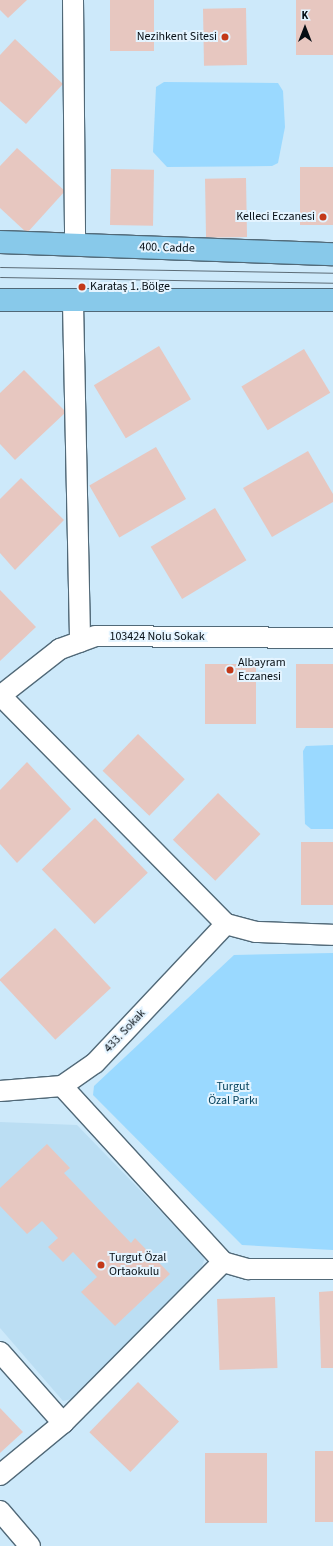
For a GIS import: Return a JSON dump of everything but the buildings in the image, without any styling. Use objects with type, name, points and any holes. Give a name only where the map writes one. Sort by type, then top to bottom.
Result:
[{"type":"main road","name":"400. Cadde","points":[[0,242],[333,254]]},
{"type":"main road","points":[[0,300],[73,303],[333,300]]},
{"type":"street","points":[[73,0],[75,244]]},
{"type":"street","points":[[73,303],[80,642]]},
{"type":"street","name":"103424 Nolu Sokak","points":[[0,696],[60,650],[95,636],[333,638]]},
{"type":"street","points":[[0,696],[226,924],[256,932],[333,935]]},
{"type":"street","name":"433. Sokak","points":[[62,1086],[95,1063],[226,924]]},
{"type":"street","points":[[0,1091],[62,1086],[223,1262],[248,1269],[333,1269]]},
{"type":"street","points":[[0,1475],[63,1423],[223,1262]]},
{"type":"street","points":[[0,1352],[63,1423]]},
{"type":"street","points":[[0,1511],[30,1546]]},
{"type":"shaded area","name":"Turgut Özal Ortaokulu","points":[[0,1122],[77,1125],[205,1257],[200,1273],[76,1398],[63,1401],[0,1328]]},
{"type":"green space","points":[[164,82],[278,83],[283,91],[285,127],[278,163],[272,166],[167,167],[153,152],[156,87]]},
{"type":"green space","points":[[333,745],[333,829],[311,829],[305,824],[303,751],[306,746]]},
{"type":"green space","name":"Turgut Özal Parkı","points":[[333,953],[333,1250],[242,1245],[93,1095],[94,1086],[234,955]]},
{"type":"tram line","points":[[0,267],[333,273]]},
{"type":"tram line","points":[[0,277],[333,283]]},
{"type":"place","name":"Nezihkent Sitesi","points":[[225,37]]},
{"type":"place","name":"Kelleci Eczanesi","points":[[323,217]]},
{"type":"place","name":"Karataş 1. Bölge","points":[[82,287]]},
{"type":"place","name":"Albayram Eczanesi","points":[[230,670]]},
{"type":"place","name":"Turgut Özal Ortaokulu","points":[[101,1265]]}]
